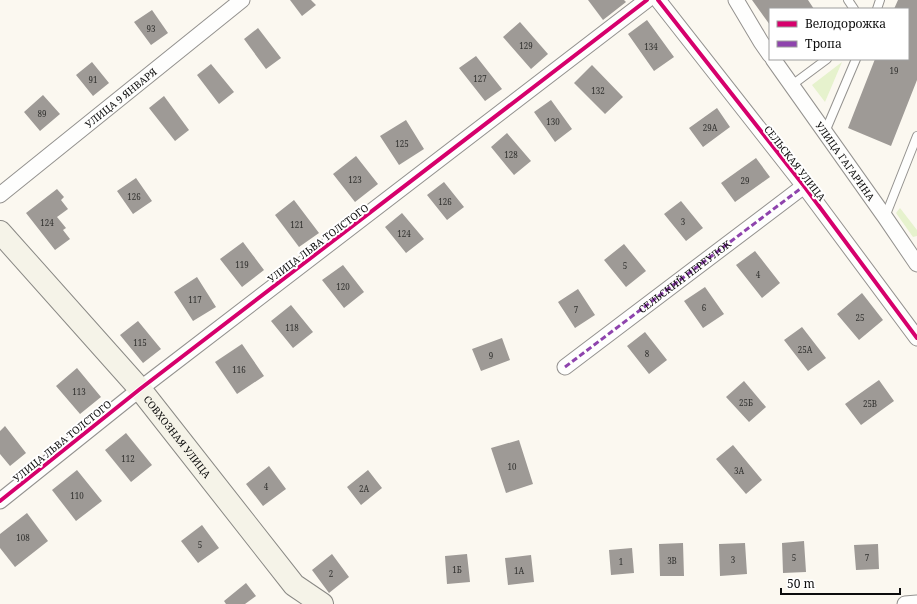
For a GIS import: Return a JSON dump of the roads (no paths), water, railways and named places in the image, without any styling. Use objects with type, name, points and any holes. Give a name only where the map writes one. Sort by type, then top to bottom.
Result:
[{"type":"main road","name":"СОВХОЗНАЯ УЛИЦА","points":[[0,232],[140,389],[294,585],[322,604]]},
{"type":"street","name":"УЛИЦА 9 ЯНВАРЯ","points":[[0,195],[242,0]]},
{"type":"street","name":"УЛИЦА ЛЬВА ТОЛСТОГО","points":[[0,501],[140,389],[647,0]]},
{"type":"street","name":"СЕЛЬСКАЯ УЛИЦА","points":[[658,0],[804,186],[917,338]]},
{"type":"street","points":[[736,0],[769,54]]},
{"type":"street","name":"УЛИЦА ГАГАРИНА","points":[[774,60],[917,264]]},
{"type":"street","name":"СЕЛЬСКИЙ ПЕРЕУЛОК","points":[[565,367],[804,186]]},
{"type":"street","points":[[905,604],[917,603]]},
{"type":"lane","points":[[792,85],[826,60]]},
{"type":"lane","points":[[825,132],[856,60]]},
{"type":"lane","points":[[885,217],[917,136]]}]
